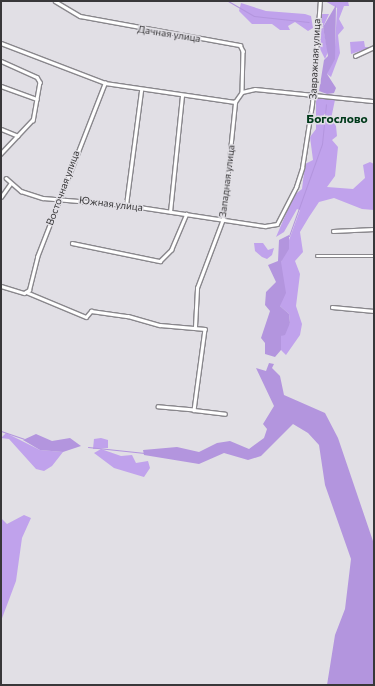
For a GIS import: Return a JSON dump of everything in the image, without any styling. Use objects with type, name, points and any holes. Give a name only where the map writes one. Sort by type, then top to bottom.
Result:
[{"type":"street","name":"Дачная улица","points":[[55,1],[80,16],[240,45],[243,51],[242,92]]},
{"type":"street","name":"Завражная улица","points":[[223,220],[265,226],[277,224],[296,187],[302,168],[312,97],[320,1]]},
{"type":"street","points":[[1,43],[105,83],[141,91],[235,102],[242,92],[255,90],[312,97],[374,101]]},
{"type":"street","points":[[355,56],[374,48]]},
{"type":"street","points":[[1,61],[37,77],[33,120],[1,154]]},
{"type":"street","name":"Восточная улица","points":[[25,292],[105,83]]},
{"type":"street","points":[[1,86],[36,99]]},
{"type":"street","points":[[126,205],[141,91]]},
{"type":"street","points":[[170,212],[182,96]]},
{"type":"street","name":"Западная улица","points":[[195,327],[197,288],[223,220],[235,102]]},
{"type":"street","points":[[1,129],[18,136]]},
{"type":"street","points":[[1,197],[10,184],[6,178]]},
{"type":"street","name":"Южная улица","points":[[10,184],[43,198],[60,198],[126,205],[223,220]]},
{"type":"street","points":[[72,243],[160,261],[171,250],[186,214]]},
{"type":"street","points":[[333,231],[374,229]]},
{"type":"street","points":[[317,256],[374,256]]},
{"type":"street","points":[[1,286],[25,292],[86,317],[91,311],[128,316],[160,325],[205,329],[194,410]]},
{"type":"street","points":[[332,307],[374,311]]},
{"type":"street","points":[[158,407],[225,414]]},
{"type":"shaded area","points":[[325,1],[348,1],[349,6],[344,6],[339,19],[344,28],[338,35],[340,53],[331,77],[327,74],[335,47],[337,8]]},
{"type":"shaded area","points":[[241,3],[266,11],[305,14],[311,16],[313,28],[308,31],[295,22],[288,26],[290,30],[280,30],[272,24],[252,24],[239,11]]},
{"type":"shaded area","points":[[336,5],[335,59],[327,74],[336,88],[334,93],[327,94],[319,91],[324,60],[328,56],[323,27]]},
{"type":"shaded area","points":[[320,14],[329,14],[323,27],[328,52],[325,59],[317,43]]},
{"type":"shaded area","points":[[364,41],[365,47],[372,47],[351,54],[350,42]]},
{"type":"shaded area","points":[[316,93],[336,95],[331,119],[336,126],[337,136],[332,140],[338,147],[335,176],[327,187],[353,189],[365,178],[363,165],[370,162],[374,164],[374,210],[362,209],[334,198],[319,202],[309,217],[300,232],[303,252],[295,261],[300,274],[296,306],[302,324],[300,335],[286,355],[281,350],[281,336],[290,323],[289,314],[280,306],[281,262],[300,210],[297,209],[284,232],[276,237],[294,195],[302,189],[305,164],[313,160],[310,137],[316,129]]},
{"type":"shaded area","points":[[289,235],[289,249],[281,262],[286,293],[280,306],[289,314],[290,323],[285,335],[281,336],[281,350],[275,357],[265,354],[265,343],[261,338],[270,311],[265,305],[266,292],[276,282],[268,265],[278,261],[279,240]]},
{"type":"shaded area","points":[[254,243],[263,243],[268,250],[274,248],[272,255],[267,259],[262,257],[255,251]]},
{"type":"shaded area","points":[[269,363],[274,364],[272,368],[280,376],[284,395],[325,413],[338,438],[374,544],[374,685],[327,685],[335,635],[345,609],[351,559],[325,485],[319,445],[308,433],[293,424],[261,456],[248,460],[224,453],[199,464],[144,455],[143,450],[177,447],[199,452],[217,443],[230,441],[249,449],[264,438],[267,429],[263,424],[274,406],[256,368],[266,371]]},
{"type":"shaded area","points":[[6,433],[40,450],[63,452],[52,466],[44,471],[36,469],[9,439],[1,438]]},
{"type":"shaded area","points":[[36,434],[52,441],[70,438],[81,446],[63,452],[40,450],[23,440]]},
{"type":"shaded area","points":[[101,438],[108,440],[108,448],[93,449],[94,439]]},
{"type":"shaded area","points":[[101,449],[121,456],[132,455],[136,463],[148,461],[150,468],[144,477],[114,468],[94,453]]},
{"type":"shaded area","points":[[24,515],[31,518],[22,538],[16,581],[1,621],[1,518],[7,524]]},
{"type":"waterway","points":[[228,1],[254,16],[309,22]]},
{"type":"waterway","points":[[289,236],[322,144],[326,104]]},
{"type":"waterway","points":[[1,431],[24,439]]},
{"type":"waterway","points":[[88,447],[145,453]]},
{"type":"district","name":"Богослово","points":[[337,119]]}]
